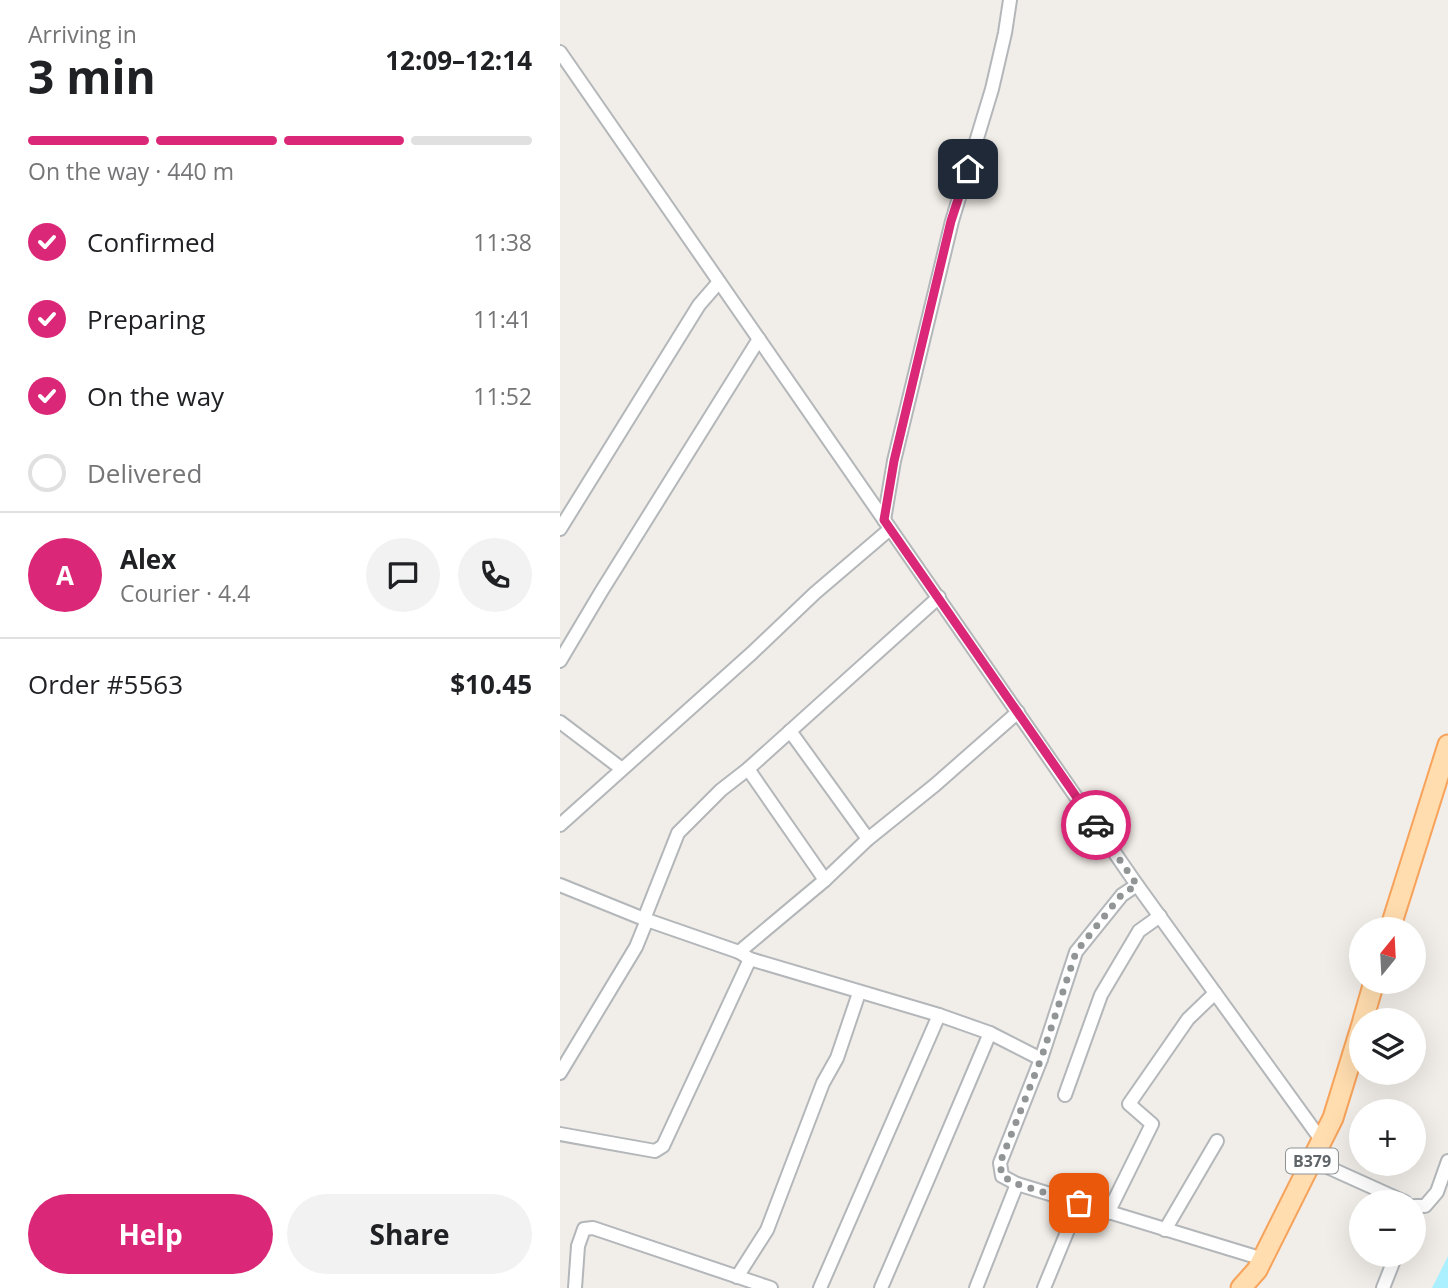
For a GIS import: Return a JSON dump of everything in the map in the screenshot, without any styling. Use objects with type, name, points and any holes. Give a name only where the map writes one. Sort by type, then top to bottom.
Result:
[{"type":"main road","points":[[1394,917],[1448,745]]},
{"type":"main road","name":"B379","points":[[1241,1288],[1257,1270],[1322,1141],[1333,1118],[1349,1065]]},
{"type":"street","points":[[560,825],[752,653],[887,524],[894,461],[951,221],[992,89],[1010,0]]},
{"type":"street","points":[[560,52],[1137,885],[1322,1141]]},
{"type":"street","points":[[560,529],[699,305],[719,282]]},
{"type":"street","points":[[561,658],[759,339]]},
{"type":"street","points":[[560,1073],[636,947],[678,833],[722,790],[939,597]]},
{"type":"street","points":[[560,1134],[655,1151],[663,1146],[744,955],[868,839],[1018,712]]},
{"type":"street","points":[[560,722],[622,769]]},
{"type":"street","points":[[790,731],[868,839]]},
{"type":"street","points":[[748,769],[825,880]]},
{"type":"street","points":[[560,885],[744,955],[990,1033],[1041,1059]]},
{"type":"street","points":[[1137,885],[1122,894],[1076,952],[1041,1059],[1000,1163],[1002,1176],[1017,1184],[1108,1213],[1263,1259]]},
{"type":"street","points":[[1065,1095],[1101,995],[1139,931],[1160,916]]},
{"type":"street","points":[[737,1277],[767,1230],[823,1083],[837,1058],[859,993]]},
{"type":"street","points":[[1108,1213],[1152,1124],[1129,1104],[1188,1019],[1215,993]]},
{"type":"street","points":[[821,1288],[939,1015]]},
{"type":"street","points":[[880,1288],[990,1033]]},
{"type":"street","points":[[1165,1230],[1217,1141]]},
{"type":"street","points":[[1312,1160],[1378,1190]]},
{"type":"street","points":[[1426,1204],[1437,1192],[1448,1161]]},
{"type":"street","points":[[976,1288],[1017,1184]]},
{"type":"street","points":[[1044,1288],[1079,1203]]},
{"type":"street","points":[[575,1288],[578,1247],[584,1229],[593,1228],[771,1288]]},
{"type":"street","points":[[1383,1288],[1391,1267]]},
{"type":"water","points":[[1448,1256],[1448,1288],[1432,1288]]},
{"type":"way so far","points":[[1079,1203],[1017,1184],[1002,1176],[1000,1163],[1041,1059],[1076,952],[1122,894],[1137,885],[1096,825]]},
{"type":"route","points":[[968,169],[951,221],[894,461],[884,520],[1096,825]]}]
